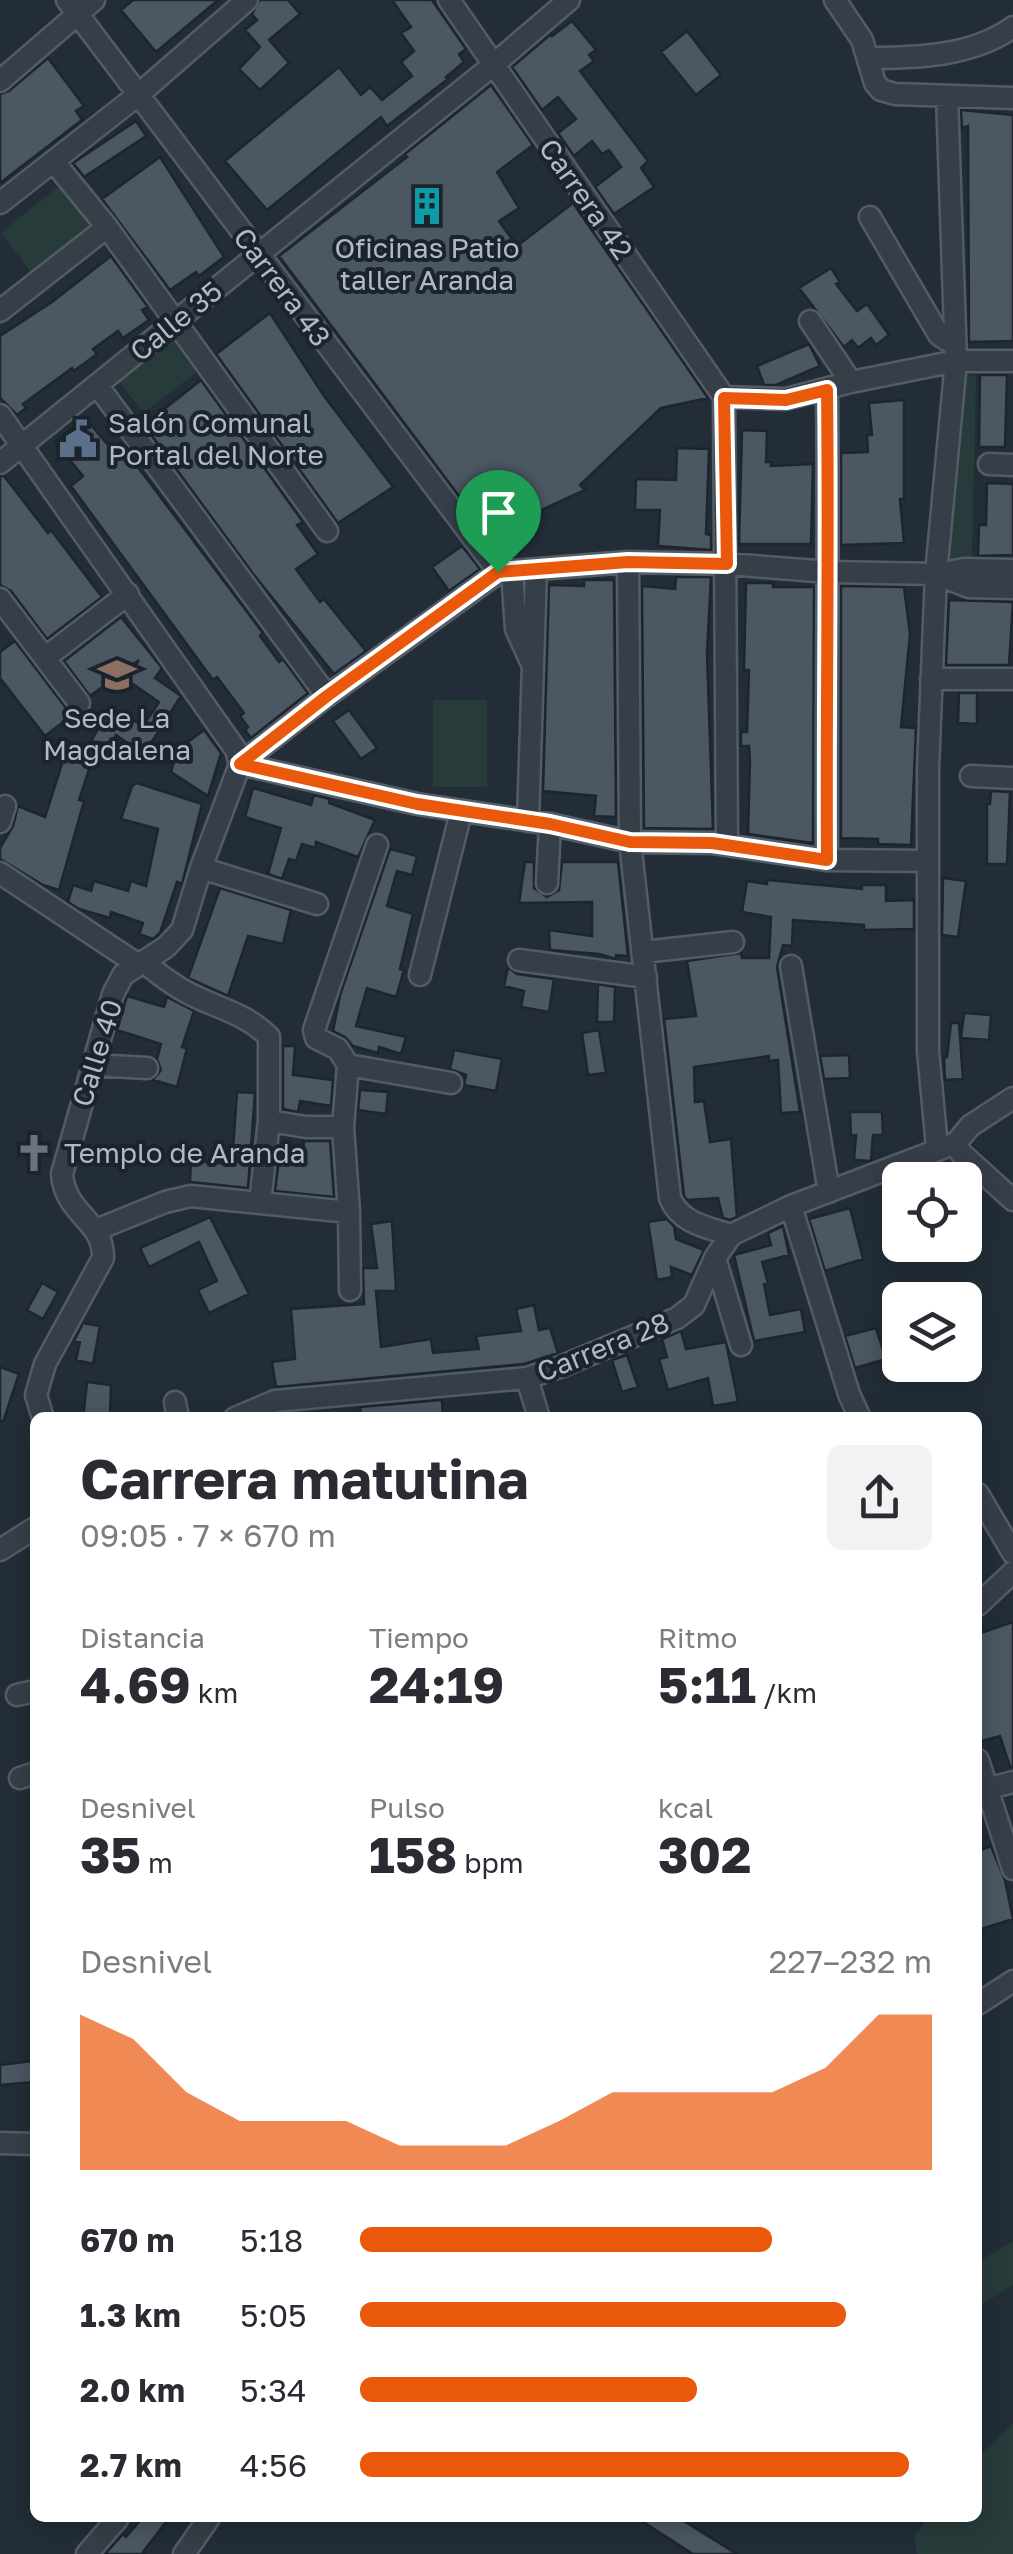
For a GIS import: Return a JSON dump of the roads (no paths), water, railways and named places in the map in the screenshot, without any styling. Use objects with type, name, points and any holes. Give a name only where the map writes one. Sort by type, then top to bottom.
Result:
[{"type":"street","points":[[0,203],[138,95],[247,0]]},
{"type":"street","name":"Carrera 42","points":[[449,0],[724,398]]},
{"type":"street","name":"Calle 35","points":[[0,463],[569,0]]},
{"type":"street","points":[[834,0],[862,40],[875,83],[881,90],[1013,98]]},
{"type":"street","points":[[0,81],[80,5]]},
{"type":"street","name":"Carrera 43","points":[[80,5],[138,95],[505,572]]},
{"type":"street","points":[[870,58],[915,58],[959,50],[1013,27]]},
{"type":"street","points":[[947,96],[955,353],[936,574],[928,860],[928,1052],[947,1145]]},
{"type":"street","points":[[54,162],[107,227],[327,531]]},
{"type":"street","points":[[870,217],[938,335],[955,353]]},
{"type":"street","points":[[0,310],[107,227]]},
{"type":"street","points":[[810,321],[852,382]]},
{"type":"street","points":[[728,845],[724,398],[786,400],[955,353],[1013,361]]},
{"type":"street","points":[[97,385],[327,696]]},
{"type":"street","points":[[827,390],[827,860]]},
{"type":"street","points":[[0,415],[236,750],[240,764]]},
{"type":"street","points":[[989,464],[1013,465]]},
{"type":"street","points":[[240,764],[327,696],[505,572],[628,562],[830,572],[936,574],[964,569],[1013,570]]},
{"type":"street","points":[[628,562],[630,842],[670,1198],[675,1212],[731,1235],[791,1206],[947,1145],[1013,1098]]},
{"type":"street","points":[[528,820],[536,570]]},
{"type":"street","points":[[505,572],[516,629],[533,665]]},
{"type":"street","points":[[936,574],[968,587],[1013,588]]},
{"type":"street","points":[[45,658],[128,594]]},
{"type":"street","points":[[1,602],[80,703]]},
{"type":"street","points":[[931,680],[1013,678]]},
{"type":"street","points":[[240,764],[461,812],[528,820],[630,842],[728,845],[827,860],[928,860]]},
{"type":"street","name":"Calle 40","points":[[96,1230],[71,1204],[63,1190],[62,1174],[113,994],[123,975],[166,948],[182,930],[200,868],[240,764]]},
{"type":"street","points":[[971,776],[1013,778]]},
{"type":"street","points":[[420,975],[461,812]]},
{"type":"street","points":[[547,883],[550,824]]},
{"type":"street","points":[[350,1290],[343,1128],[348,1065],[338,1049],[316,1038],[314,1030],[377,845]]},
{"type":"street","points":[[200,868],[317,904]]},
{"type":"street","points":[[0,872],[191,995],[233,1012],[268,1038],[269,1121],[260,1203]]},
{"type":"street","points":[[642,952],[733,942]]},
{"type":"street","points":[[519,960],[646,977]]},
{"type":"street","points":[[790,966],[829,1192]]},
{"type":"street","points":[[93,1064],[147,1068]]},
{"type":"street","points":[[348,1065],[451,1083]]},
{"type":"street","points":[[269,1121],[343,1128]]},
{"type":"street","points":[[947,1145],[961,1152],[1013,1200]]},
{"type":"street","points":[[40,1412],[36,1395],[45,1364],[103,1258],[104,1244],[96,1230],[190,1196],[349,1212]]},
{"type":"street","points":[[791,1206],[858,1412]]},
{"type":"street","name":"Carrera 28","points":[[249,1412],[275,1401],[527,1378],[678,1318],[694,1305],[731,1235]]},
{"type":"street","points":[[716,1258],[741,1344]]},
{"type":"street","points":[[527,1378],[537,1412]]},
{"type":"street","points":[[982,1501],[1013,1553]]},
{"type":"street","points":[[0,1550],[30,1531]]},
{"type":"street","points":[[982,1590],[1013,1562]]},
{"type":"street","points":[[982,1602],[1013,1572]]},
{"type":"street","points":[[982,1774],[1013,1868]]},
{"type":"street","points":[[986,1789],[1013,1782]]},
{"type":"street","points":[[982,2001],[1013,1981]]},
{"type":"street","points":[[0,2143],[30,2144]]},
{"type":"street","points":[[87,2554],[115,2522]]},
{"type":"street","points":[[184,2554],[206,2522]]},
{"type":"place","name":"Oficinas Patio taller Aranda","points":[[427,206]]},
{"type":"place","name":"Salón Comunal Portal del Norte","points":[[78,439]]},
{"type":"place","name":"Sede La Magdalena","points":[[117,675]]},
{"type":"place","name":"Templo de Aranda","points":[[34,1153]]}]
